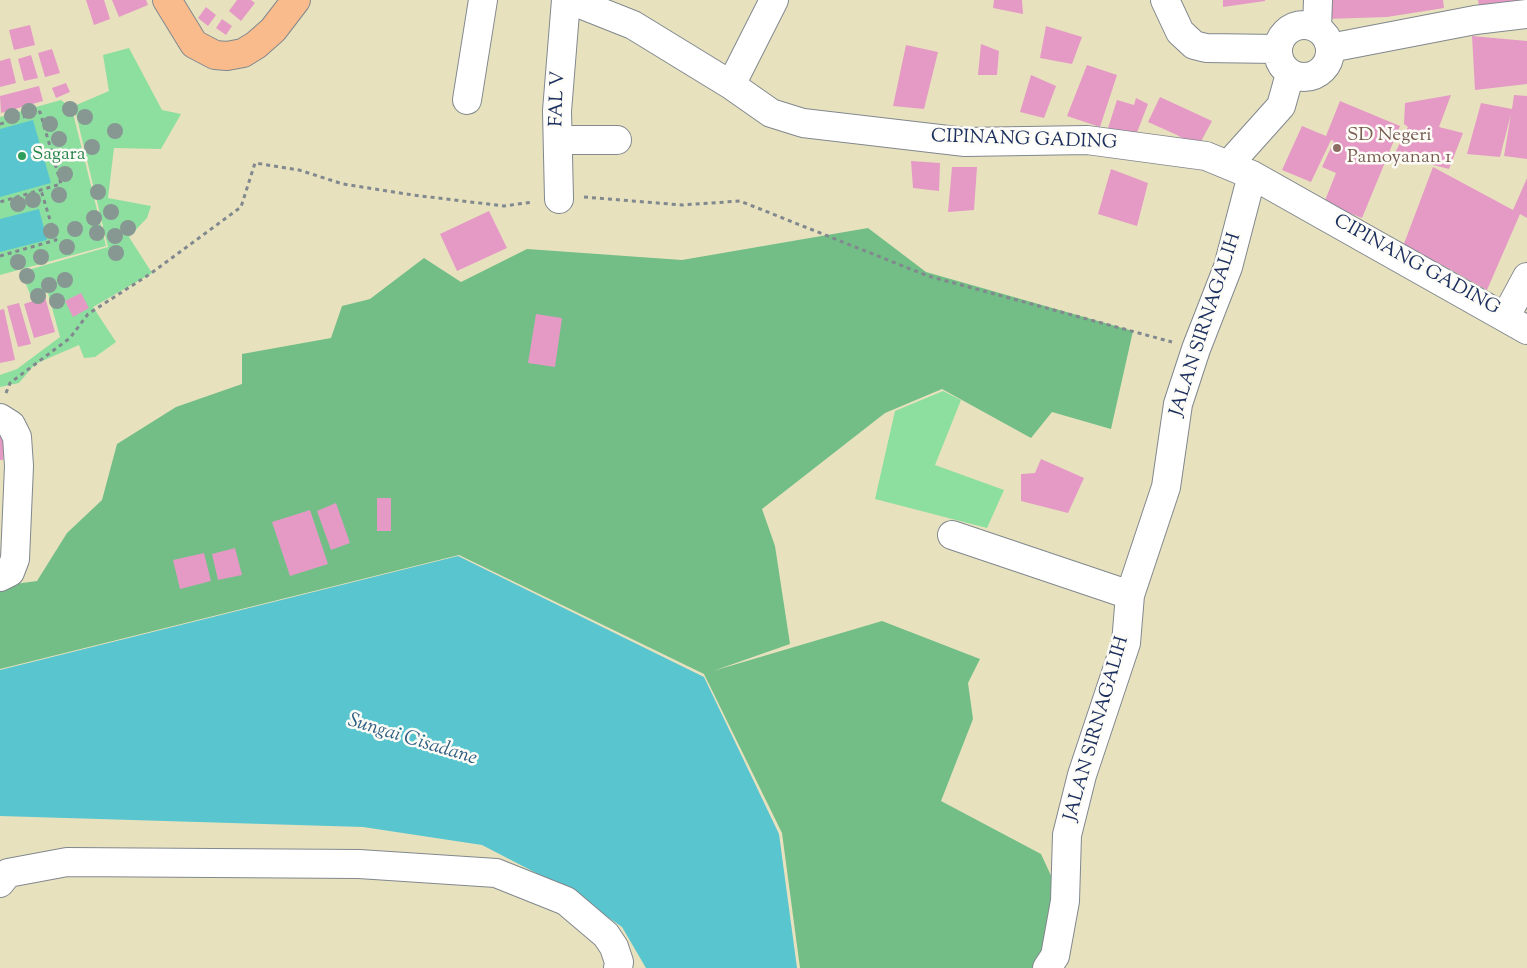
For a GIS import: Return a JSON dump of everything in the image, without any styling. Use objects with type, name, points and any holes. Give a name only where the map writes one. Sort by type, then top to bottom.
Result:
[{"type":"main road","points":[[167,0],[194,44],[215,55],[227,56],[243,53],[256,45],[273,30],[296,0]]},
{"type":"street","points":[[467,100],[483,0]]},
{"type":"street","name":"FAL V","points":[[559,199],[558,80],[566,0]]},
{"type":"street","name":"CIPINANG GADING","points":[[570,0],[633,25],[731,85],[771,113],[803,123],[965,142],[1087,140],[1206,156],[1241,170],[1516,323]]},
{"type":"street","points":[[731,85],[774,0]]},
{"type":"street","points":[[1165,0],[1180,32],[1194,46],[1206,48],[1278,49]]},
{"type":"street","points":[[1318,0],[1323,38],[1328,62],[1318,73],[1304,77],[1290,74],[1280,63],[1278,49],[1280,39],[1291,28],[1307,25],[1323,38],[1473,10],[1527,14]]},
{"type":"street","points":[[1241,170],[1280,106],[1290,74]]},
{"type":"street","points":[[558,140],[617,140]]},
{"type":"street","name":"JALAN SIRNAGALIH","points":[[1047,968],[1055,956],[1065,901],[1067,835],[1082,775],[1126,643],[1130,595],[1166,487],[1178,404],[1196,349],[1228,267],[1241,170]]},
{"type":"street","points":[[1516,323],[1527,277]]},
{"type":"street","points":[[0,577],[10,572],[15,559],[19,466],[17,437],[3,406]]},
{"type":"street","points":[[952,534],[1130,595]]},
{"type":"street","points":[[0,883],[8,873],[67,862],[359,864],[496,873],[566,901],[606,934],[614,947],[619,962],[618,968]]},
{"type":"path","points":[[0,124],[40,112],[61,184],[0,202]]},
{"type":"path","points":[[3,406],[10,383],[70,338],[88,314],[150,274],[241,208],[255,163],[299,170],[343,184],[504,206],[591,197],[682,205],[740,201],[928,276],[1196,349]]},
{"type":"path","points":[[0,256],[56,240],[41,190]]},
{"type":"green space","points":[[129,48],[162,110],[181,114],[161,149],[114,148],[108,198],[151,206],[147,218],[129,237],[152,273],[93,307],[116,342],[95,357],[84,358],[79,345],[35,364],[19,383],[0,387],[0,375],[17,369],[60,337],[48,293],[30,294],[21,272],[108,247],[74,106],[109,91],[103,55]]},
{"type":"green space","points":[[61,100],[72,109],[106,246],[0,275],[0,117]]},
{"type":"green space","points":[[868,228],[926,272],[1133,331],[1111,429],[1052,412],[1031,438],[942,389],[885,413],[762,509],[775,546],[790,644],[713,671],[882,621],[980,659],[968,683],[973,719],[941,801],[1041,854],[1059,893],[1053,939],[1034,968],[800,968],[782,833],[704,674],[459,555],[0,669],[0,586],[37,581],[67,533],[102,500],[117,444],[176,407],[242,384],[242,354],[331,338],[342,306],[370,299],[424,258],[461,282],[527,249],[682,260]]},
{"type":"green space","points":[[943,391],[961,400],[935,465],[1004,490],[987,528],[875,499],[895,411]]},
{"type":"water","name":"Sagara","points":[[33,120],[51,183],[0,197],[0,129]]},
{"type":"water","points":[[39,209],[47,240],[0,252],[0,219]]},
{"type":"water","name":"Sungai Cisadane","points":[[458,556],[704,677],[779,834],[797,968],[646,968],[622,927],[569,890],[482,845],[363,827],[0,816],[0,670]]},
{"type":"building","points":[[86,0],[104,0],[110,19],[94,25]]},
{"type":"building","points":[[112,0],[146,0],[148,5],[119,17]]},
{"type":"building","points":[[237,0],[251,0],[255,3],[241,21],[229,11]]},
{"type":"building","points":[[994,0],[1022,0],[1023,14],[993,8]]},
{"type":"building","points":[[1223,0],[1265,0],[1265,1],[1223,7]]},
{"type":"building","points":[[1329,0],[1443,0],[1444,8],[1387,17],[1326,19]]},
{"type":"building","points":[[1478,0],[1517,0],[1517,1],[1479,7]]},
{"type":"building","points":[[206,7],[216,15],[208,26],[198,18]]},
{"type":"building","points":[[222,19],[232,26],[226,35],[216,28]]},
{"type":"building","points":[[30,25],[35,45],[14,50],[9,30]]},
{"type":"building","points":[[1046,26],[1082,37],[1072,64],[1040,58]]},
{"type":"building","points":[[1472,36],[1527,41],[1527,84],[1475,90]]},
{"type":"building","points":[[981,44],[999,51],[997,75],[978,75]]},
{"type":"building","points":[[906,45],[938,52],[924,109],[893,106]]},
{"type":"building","points":[[52,49],[60,73],[45,77],[38,53]]},
{"type":"building","points":[[31,55],[38,78],[24,81],[18,59]]},
{"type":"building","points":[[10,58],[16,83],[0,87],[0,61]]},
{"type":"building","points":[[1087,65],[1117,75],[1100,127],[1067,116]]},
{"type":"building","points":[[1031,75],[1056,86],[1044,118],[1020,112]]},
{"type":"building","points":[[66,83],[70,92],[56,98],[52,88]]},
{"type":"building","points":[[39,86],[43,101],[1,113],[0,96]]},
{"type":"building","points":[[1451,95],[1439,127],[1463,133],[1449,169],[1394,155],[1408,127],[1404,124],[1405,103]]},
{"type":"building","points":[[1514,95],[1527,96],[1527,159],[1504,156],[1511,114],[1500,157],[1467,154],[1481,103],[1512,109]]},
{"type":"building","points":[[1160,97],[1212,121],[1198,147],[1148,122]]},
{"type":"building","points":[[1136,98],[1148,104],[1136,135],[1108,128],[1117,100],[1134,105]]},
{"type":"building","points":[[1340,101],[1400,126],[1362,218],[1324,203],[1336,173],[1322,167],[1334,141],[1331,140],[1311,182],[1282,170],[1302,126],[1326,136]]},
{"type":"building","points":[[911,161],[940,163],[939,191],[913,188]]},
{"type":"building","points":[[952,167],[977,167],[974,210],[948,212]]},
{"type":"building","points":[[1433,167],[1513,210],[1527,178],[1527,218],[1520,214],[1487,290],[1446,267],[1402,249]]},
{"type":"building","points":[[1111,169],[1148,183],[1137,226],[1098,214]]},
{"type":"building","points":[[489,211],[507,248],[457,271],[440,234]]},
{"type":"building","points":[[81,293],[89,308],[73,317],[65,301]]},
{"type":"building","points":[[45,297],[55,332],[34,338],[24,304]]},
{"type":"building","points":[[19,303],[31,344],[18,347],[7,306]]},
{"type":"building","points":[[4,309],[15,360],[0,363],[0,310]]},
{"type":"building","points":[[536,314],[562,318],[555,367],[528,363]]},
{"type":"building","points":[[0,431],[6,432],[3,460],[0,460]]},
{"type":"building","points":[[1041,459],[1084,478],[1068,513],[1021,501],[1021,474],[1035,473]]},
{"type":"building","points":[[377,498],[391,498],[391,531],[377,531]]},
{"type":"building","points":[[336,503],[350,543],[331,550],[317,511]]},
{"type":"building","points":[[310,510],[328,564],[290,576],[272,522]]},
{"type":"building","points":[[235,548],[242,575],[218,580],[212,554]]},
{"type":"building","points":[[204,553],[211,581],[180,589],[173,560]]},
{"type":"place","name":"SD Negeri Pamoyanan 1","points":[[1337,148]]},
{"type":"place","name":"Sagara","points":[[22,156]]}]
